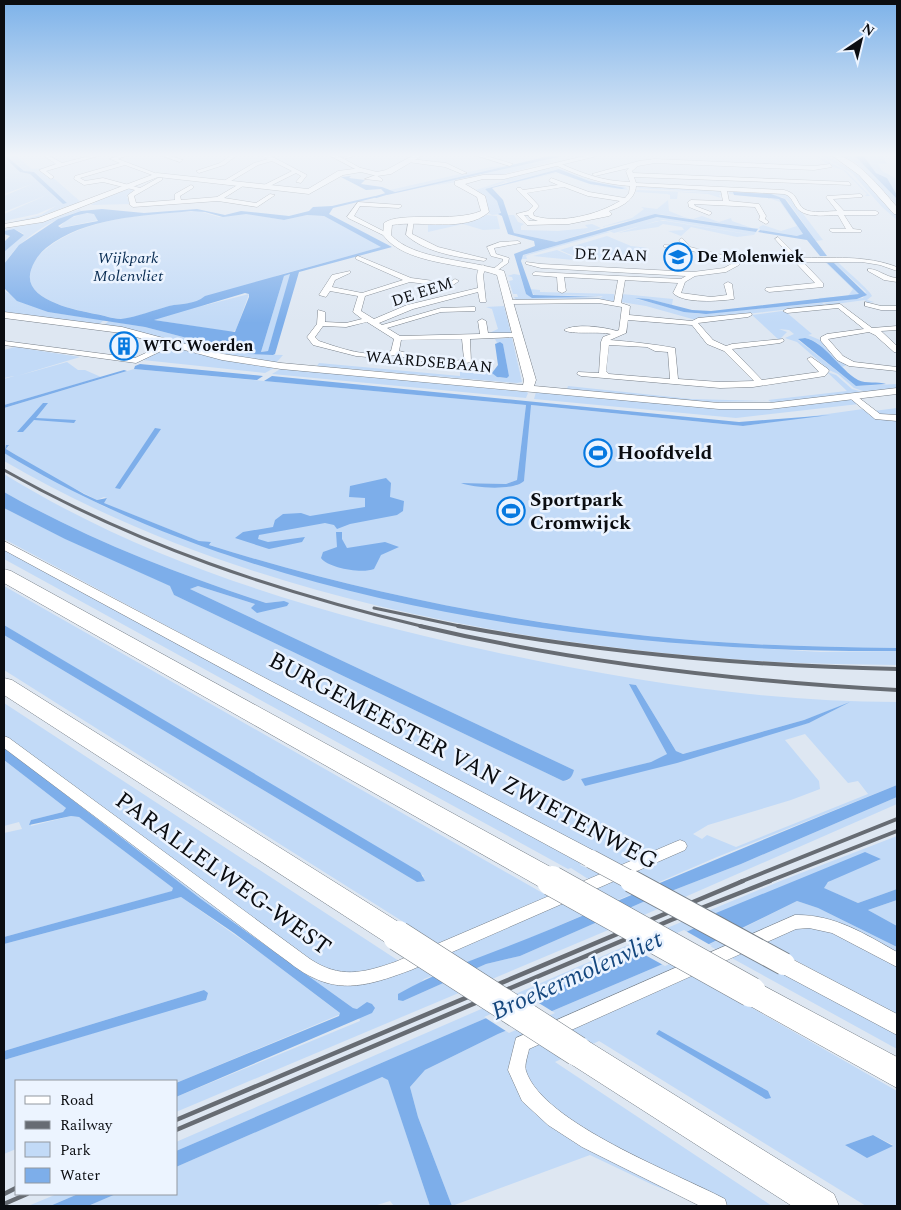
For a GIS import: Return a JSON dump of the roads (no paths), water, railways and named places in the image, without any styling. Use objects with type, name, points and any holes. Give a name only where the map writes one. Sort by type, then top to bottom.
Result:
[{"type":"highway","points":[[4,575],[897,1073]]},
{"type":"highway","points":[[4,685],[822,1206]]},
{"type":"street","points":[[4,226],[40,220],[65,210]]},
{"type":"street","points":[[354,210],[350,217],[388,235],[393,242],[430,258],[483,263]]},
{"type":"street","points":[[363,224],[410,220],[463,220],[485,212],[485,210]]},
{"type":"street","points":[[532,210],[530,213],[519,214],[524,222],[547,222],[605,210]]},
{"type":"street","points":[[700,210],[708,214]]},
{"type":"street","points":[[759,210],[763,219]]},
{"type":"street","points":[[805,210],[876,213]]},
{"type":"street","points":[[840,210],[842,213],[840,216],[851,231]]},
{"type":"street","points":[[530,213],[534,218],[547,222]]},
{"type":"street","points":[[410,220],[409,235],[414,239],[450,254],[483,263],[501,273],[530,380],[528,388]]},
{"type":"street","points":[[388,223],[388,235]]},
{"type":"street","points":[[832,230],[851,231],[859,228],[864,238]]},
{"type":"street","points":[[770,290],[820,285],[778,239]]},
{"type":"street","points":[[682,240],[688,248]]},
{"type":"street","points":[[495,270],[506,262],[506,258],[493,255],[490,247],[500,244],[518,243]]},
{"type":"street","points":[[666,246],[688,248],[734,260],[862,260],[881,263],[897,269]]},
{"type":"street","points":[[358,258],[410,280]]},
{"type":"street","points":[[728,284],[731,296],[699,299],[680,296],[677,293],[682,281],[693,274],[731,268],[737,264],[734,260]]},
{"type":"street","name":"DE ZAAN","points":[[528,262],[541,266],[693,274]]},
{"type":"street","name":"DE EEM","points":[[483,263],[480,275],[483,300]]},
{"type":"street","points":[[870,270],[885,282],[897,280]]},
{"type":"street","points":[[323,295],[332,277],[348,272]]},
{"type":"street","points":[[535,274],[682,281]]},
{"type":"street","points":[[560,276],[562,291]]},
{"type":"street","points":[[617,303],[622,278]]},
{"type":"street","points":[[328,288],[362,295],[410,280]]},
{"type":"street","name":"DE EEM","points":[[410,280],[453,283],[441,290]]},
{"type":"street","name":"DE EEM","points":[[320,324],[346,325],[369,322],[410,307],[481,289]]},
{"type":"street","points":[[362,295],[357,312],[369,322],[398,338],[518,335]]},
{"type":"street","points":[[510,302],[599,301],[626,306],[623,331],[606,339],[605,342],[602,372],[605,374]]},
{"type":"street","points":[[868,304],[880,308],[897,308]]},
{"type":"street","points":[[787,311],[840,306],[870,330],[878,333],[897,350]]},
{"type":"street","points":[[380,327],[441,310],[472,309]]},
{"type":"street","points":[[321,312],[320,324],[311,337],[316,343],[358,353],[379,356],[395,352],[444,364],[463,363],[468,360],[466,336]]},
{"type":"street","points":[[624,317],[694,323],[698,320],[748,315]]},
{"type":"street","name":"WAARDSEBAAN","points":[[4,316],[122,330],[222,356],[281,366],[719,406],[770,406],[897,391]]},
{"type":"street","points":[[482,321],[484,336]]},
{"type":"street","points":[[694,323],[710,342],[727,349],[759,382]]},
{"type":"street","points":[[897,328],[827,336],[824,339],[846,362],[869,367],[897,369]]},
{"type":"street","points":[[568,330],[611,331],[618,334]]},
{"type":"street","points":[[395,352],[398,338]]},
{"type":"street","points":[[727,349],[732,346],[780,341]]},
{"type":"street","points":[[605,342],[649,345],[655,348],[672,350],[674,381]]},
{"type":"street","points":[[4,343],[136,361],[172,344]]},
{"type":"street","points":[[581,374],[605,374],[720,385],[753,384],[822,374],[825,370],[811,359]]},
{"type":"street","points":[[854,397],[878,417],[897,418]]},
{"type":"street","name":"BURGEMEESTER VAN ZWIETENWEG","points":[[4,545],[897,1025]]},
{"type":"street","name":"PARALLELWEG-WEST","points":[[4,741],[281,947],[320,974],[344,980],[364,978],[405,965],[561,900],[680,846]]},
{"type":"street","points":[[718,1206],[695,1192],[602,1148],[541,1108],[523,1089],[515,1070],[515,1058],[522,1044],[795,922],[810,920],[825,922],[897,960]]},
{"type":"water","points":[[117,210],[144,213],[178,210],[204,210],[225,215],[241,211],[289,216],[309,211],[331,210],[329,214],[392,247],[299,272],[275,354],[273,355],[248,354],[145,327],[48,312],[17,301],[4,288],[4,264],[19,245],[58,219],[81,211]],"holes":[[[191,211],[205,212],[223,217],[246,214],[284,220],[307,215],[324,216],[381,247],[205,296],[192,302],[121,319],[86,312],[52,302],[34,289],[30,280],[31,270],[37,258],[43,250],[61,238],[78,230],[115,220]],[[87,213],[94,214],[98,221],[61,228],[58,226],[74,216]],[[290,274],[268,351],[261,352],[284,276]],[[245,293],[249,294],[249,297],[235,332],[154,320]]]},
{"type":"water","points":[[500,210],[506,210],[514,233],[556,242],[655,214],[758,229],[756,232],[657,217],[523,255],[521,261],[533,295],[603,297],[532,298],[526,294],[514,254],[535,246],[534,241],[508,234],[502,216],[498,214],[501,213]]},
{"type":"water","points":[[787,210],[793,210],[827,256],[820,256],[807,240],[758,232],[760,230],[797,236],[803,234]]},
{"type":"water","points":[[14,229],[24,235],[4,252],[4,242],[10,236],[4,234],[4,231]]},
{"type":"water","points":[[827,263],[834,263],[867,295],[857,299],[706,314],[684,312],[635,298],[649,299],[692,310],[711,311],[859,294]]},
{"type":"water","points":[[805,338],[826,350],[858,380],[886,384],[856,386],[798,339]]},
{"type":"water","points":[[500,342],[503,344],[509,376],[507,378],[497,377],[492,373],[498,365],[495,344]]},
{"type":"water","points":[[140,364],[263,376],[257,380],[134,369],[135,366]]},
{"type":"water","points":[[124,370],[127,371],[4,408],[4,405]]},
{"type":"water","points":[[272,376],[739,422],[830,415],[743,426],[531,405],[524,481],[512,486],[484,487],[461,483],[506,484],[517,480],[526,405],[264,381]]},
{"type":"water","points":[[43,403],[48,403],[36,418],[76,420],[74,423],[34,420],[23,432],[17,432]]},
{"type":"water","points":[[155,428],[161,429],[120,489],[115,488]]},
{"type":"water","points":[[6,445],[9,445],[6,449],[84,494],[97,500],[107,498],[104,503],[199,541],[211,542],[209,545],[317,576],[372,589],[482,612],[648,636],[772,645],[897,648],[897,651],[785,649],[670,642],[553,630],[436,610],[321,583],[209,549],[103,506],[4,453]]},
{"type":"water","points":[[386,478],[391,483],[390,497],[404,501],[403,511],[397,515],[350,524],[337,529],[334,525],[325,523],[259,535],[258,539],[268,542],[305,537],[302,542],[269,549],[235,538],[243,532],[273,527],[275,520],[283,514],[301,513],[310,516],[365,507],[365,498],[349,497],[350,486]]},
{"type":"water","points":[[4,492],[99,540],[198,580],[266,603],[284,601],[289,603],[287,606],[257,613],[251,608],[255,604],[198,586],[190,589],[574,770],[572,775],[569,779],[563,781],[174,595],[170,586],[65,539],[4,508]]},
{"type":"water","points":[[336,532],[342,532],[342,539],[347,548],[385,542],[399,547],[381,555],[374,569],[362,571],[346,569],[331,565],[321,558],[323,552],[337,547]]},
{"type":"water","points":[[4,625],[420,872],[425,881],[417,882],[4,635]]},
{"type":"water","points":[[629,684],[636,685],[676,751],[683,754],[804,720],[850,702],[809,723],[677,763],[585,786],[581,779],[651,762],[667,754]]},
{"type":"water","points":[[4,747],[201,899],[353,1008],[357,1009],[367,1002],[372,1004],[375,1008],[372,1013],[178,1096],[178,1082],[339,1016],[340,1013],[234,933],[181,897],[4,944],[4,937],[172,891],[173,888],[79,817],[71,816],[29,825],[31,820],[63,812],[66,808],[4,760]]},
{"type":"water","points":[[897,785],[897,797],[741,864],[643,902],[520,956],[486,964],[403,1001],[398,1000],[398,994],[416,984]]},
{"type":"water","points":[[865,852],[881,859],[828,882],[824,888],[858,903],[897,889],[897,900],[868,910],[897,926],[897,947],[818,908],[797,901],[703,947],[498,1034],[425,1070],[410,1087],[418,1117],[452,1206],[430,1206],[388,1080],[382,1077],[178,1166],[178,1150],[680,935],[717,917],[716,913]]},
{"type":"water","points":[[204,990],[208,993],[206,1000],[4,1060],[4,1051]]},
{"type":"water","points":[[659,1030],[768,1091],[771,1098],[766,1099],[656,1034]]},
{"type":"water","points":[[873,1135],[893,1146],[867,1158],[845,1145]]},
{"type":"water","points":[[76,1195],[114,1195],[88,1206],[50,1206]]},
{"type":"railway","points":[[4,470],[54,497],[105,521],[209,564],[316,598],[425,627]]},
{"type":"railway","points":[[374,608],[464,627]]},
{"type":"railway","points":[[420,626],[479,639],[597,660],[717,676],[897,690]]},
{"type":"railway","points":[[458,626],[464,627]]},
{"type":"railway","points":[[464,627],[622,651],[786,665],[897,669]]},
{"type":"railway","points":[[740,882],[897,819]]},
{"type":"railway","points":[[767,882],[897,831]]},
{"type":"railway","points":[[178,1119],[743,881]]},
{"type":"railway","points":[[178,1129],[671,920],[770,881]]},
{"type":"railway","points":[[4,1194],[15,1188]]},
{"type":"railway","points":[[4,1204],[25,1195]]},
{"type":"place","name":"De Molenwiek","points":[[678,257]]},
{"type":"place","name":"WTC Woerden","points":[[124,346]]},
{"type":"place","name":"Hoofdveld","points":[[598,453]]},
{"type":"place","name":"Sportpark Cromwijck","points":[[511,511]]},
{"type":"park label","name":"Wijkpark Molenvliet","points":[[128,267]]},
{"type":"water label","name":"Broekermolenvliet","points":[[577,976]]}]
